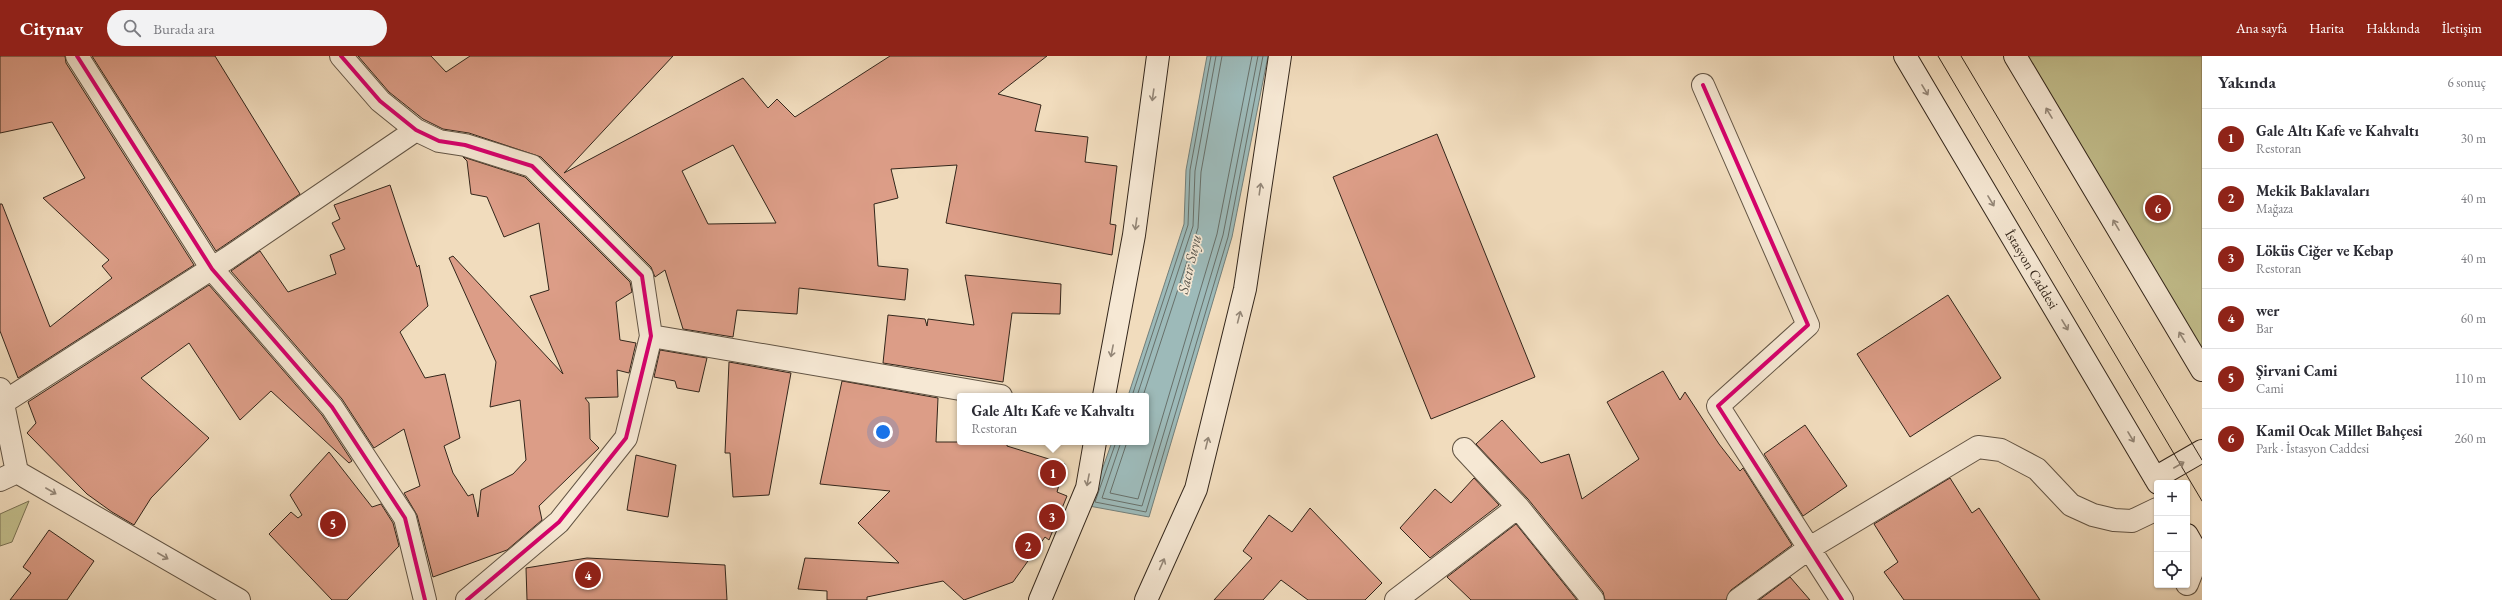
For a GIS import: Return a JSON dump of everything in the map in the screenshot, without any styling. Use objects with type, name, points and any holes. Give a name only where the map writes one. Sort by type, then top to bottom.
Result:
[{"type":"street","points":[[76,56],[212,269],[332,408],[405,518],[425,600]]},
{"type":"street","points":[[341,56],[380,101],[416,130],[439,141],[465,145],[532,166],[642,276],[651,336],[626,438],[559,522],[467,600]]},
{"type":"street","points":[[1105,393],[1134,235],[1158,56]]},
{"type":"street","points":[[1146,600],[1196,489],[1204,458],[1245,289],[1280,56]]},
{"type":"street","name":"İstasyon Caddesi","points":[[1905,56],[2156,480]]},
{"type":"street","points":[[2015,56],[2202,370]]},
{"type":"street","points":[[1703,85],[1808,325],[1718,406],[1842,600]]},
{"type":"street","points":[[239,600],[8,476],[2,396],[212,269],[416,130]]},
{"type":"street","points":[[651,336],[984,393]]},
{"type":"street","points":[[1040,600],[1087,488],[1094,445]]},
{"type":"street","points":[[1738,600],[1808,549],[1978,447],[2001,450],[2037,468],[2071,505],[2093,515],[2114,520],[2132,520],[2154,510]]},
{"type":"street","points":[[1464,449],[1518,507],[1593,600]]},
{"type":"street","points":[[2158,480],[2202,451]]},
{"type":"street","points":[[1396,600],[1518,507]]},
{"type":"street","points":[[2190,541],[2200,559],[2190,578]]},
{"type":"street","points":[[2180,600],[2185,588]]},
{"type":"shaded area","points":[[2024,56],[2202,56],[2202,359]]},
{"type":"shaded area","points":[[29,501],[12,542],[0,546],[0,514]]},
{"type":"water","name":"Sacır Suyu","points":[[1207,56],[1268,56],[1232,237],[1149,517],[1089,506],[1111,445],[1149,445],[1149,393],[1129,393],[1184,224],[1186,170]]},
{"type":"building","points":[[0,56],[65,56],[66,63],[194,265],[18,378],[0,331],[0,204],[2,204],[50,327],[112,278],[102,266],[109,260],[43,198],[85,178],[52,122],[0,133]]},
{"type":"building","points":[[92,56],[215,56],[300,194],[216,251]]},
{"type":"building","points":[[358,56],[431,56],[446,72],[470,56],[673,56],[564,173],[743,78],[768,108],[777,99],[795,117],[890,56],[1047,56],[998,94],[1041,105],[1035,131],[1088,137],[1085,162],[1117,166],[1110,224],[1116,225],[1112,255],[946,223],[957,165],[891,169],[898,198],[874,204],[878,266],[908,269],[905,300],[799,288],[797,314],[737,310],[733,337],[683,329],[665,270],[655,277],[651,267],[541,157],[469,133],[443,129],[423,119],[389,92]],"holes":[[[733,145],[776,223],[708,224],[682,171]]]},
{"type":"building","points":[[1437,134],[1535,377],[1431,419],[1333,177]]},
{"type":"building","points":[[463,157],[525,177],[630,282],[632,292],[616,302],[620,340],[636,343],[629,373],[617,370],[618,397],[585,398],[589,403],[590,439],[599,448],[539,506],[542,520],[507,550],[433,577],[417,515],[404,493],[420,486],[404,429],[374,448],[342,399],[231,271],[260,251],[288,292],[336,274],[330,255],[345,249],[332,223],[340,219],[334,205],[390,185],[417,267],[419,265],[428,306],[400,332],[425,378],[445,374],[460,438],[444,446],[453,473],[468,496],[473,494],[478,517],[481,490],[513,474],[526,460],[520,400],[490,407],[496,362],[449,258],[453,256],[563,374],[530,296],[549,290],[539,223],[504,237],[487,197],[471,194],[467,161]]},
{"type":"building","points":[[965,275],[1061,284],[1060,314],[1012,313],[1003,382],[883,363],[888,315],[925,319],[927,326],[928,319],[974,325]]},
{"type":"building","points":[[209,285],[322,415],[352,461],[349,463],[271,391],[240,420],[189,343],[141,378],[209,438],[151,498],[134,525],[112,512],[87,494],[27,433],[36,423],[28,402]]},
{"type":"building","points":[[1948,295],[2001,378],[1910,437],[1857,354]]},
{"type":"building","points":[[660,350],[707,358],[699,392],[677,388],[675,381],[654,377]]},
{"type":"building","points":[[729,362],[791,373],[769,495],[733,497],[730,453],[725,453]]},
{"type":"building","points":[[1663,371],[1680,400],[1685,392],[1719,444],[1740,471],[1743,468],[1792,545],[1731,590],[1726,600],[1605,600],[1603,592],[1528,499],[1476,444],[1502,420],[1541,463],[1569,454],[1582,499],[1639,459],[1607,402]]},
{"type":"building","points":[[842,381],[938,398],[936,442],[957,442],[957,445],[1007,445],[1065,464],[1057,492],[1067,496],[1049,540],[1045,537],[1013,582],[964,600],[943,581],[867,597],[867,600],[827,600],[827,591],[798,589],[805,558],[899,563],[858,523],[890,491],[820,484]]},
{"type":"building","points":[[1805,425],[1847,486],[1803,516],[1764,454]]},
{"type":"building","points":[[329,452],[372,507],[381,504],[393,523],[399,546],[347,600],[332,600],[269,534],[291,512],[298,518],[302,515],[290,495]]},
{"type":"building","points":[[636,455],[676,465],[668,517],[627,510]]},
{"type":"building","points":[[1474,478],[1499,505],[1430,558],[1400,528],[1435,489],[1451,503]]},
{"type":"building","points":[[1950,478],[1972,513],[1979,508],[2040,600],[1904,600],[1884,572],[1898,562],[1874,524]]},
{"type":"building","points":[[1310,508],[1382,583],[1365,600],[1308,600],[1281,580],[1263,600],[1214,600],[1252,558],[1243,551],[1269,515],[1292,532]]},
{"type":"building","points":[[1516,524],[1577,600],[1471,600],[1447,577]]},
{"type":"building","points":[[49,530],[94,561],[67,600],[10,600],[31,573],[23,567]]},
{"type":"building","points":[[587,558],[725,565],[727,600],[527,600],[526,568]]},
{"type":"building","points":[[1790,577],[1810,600],[1759,600]]},
{"type":"tram line","points":[[1938,56],[2202,501]]},
{"type":"tram line","points":[[1961,56],[2202,460]]},
{"type":"cycle path","points":[[77,56],[212,269],[332,407],[405,518],[425,600]]},
{"type":"cycle path","points":[[341,56],[380,101],[416,130],[439,141],[465,145],[532,166],[642,276],[651,336],[626,438],[559,522],[467,600]]},
{"type":"cycle path","points":[[1703,85],[1808,325],[1718,406],[1842,600]]},
{"type":"place","name":"Kamil Ocak Millet Bahçesi","points":[[2158,208]]},
{"type":"place","name":"Gale Altı Kafe ve Kahvaltı","points":[[1053,473]]},
{"type":"place","name":"Löküs Ciğer ve Kebap","points":[[1052,517]]},
{"type":"place","name":"Şirvani Cami","points":[[333,524]]},
{"type":"place","name":"Mekik Baklavaları","points":[[1028,546]]},
{"type":"place","name":"wer","points":[[588,575]]}]
